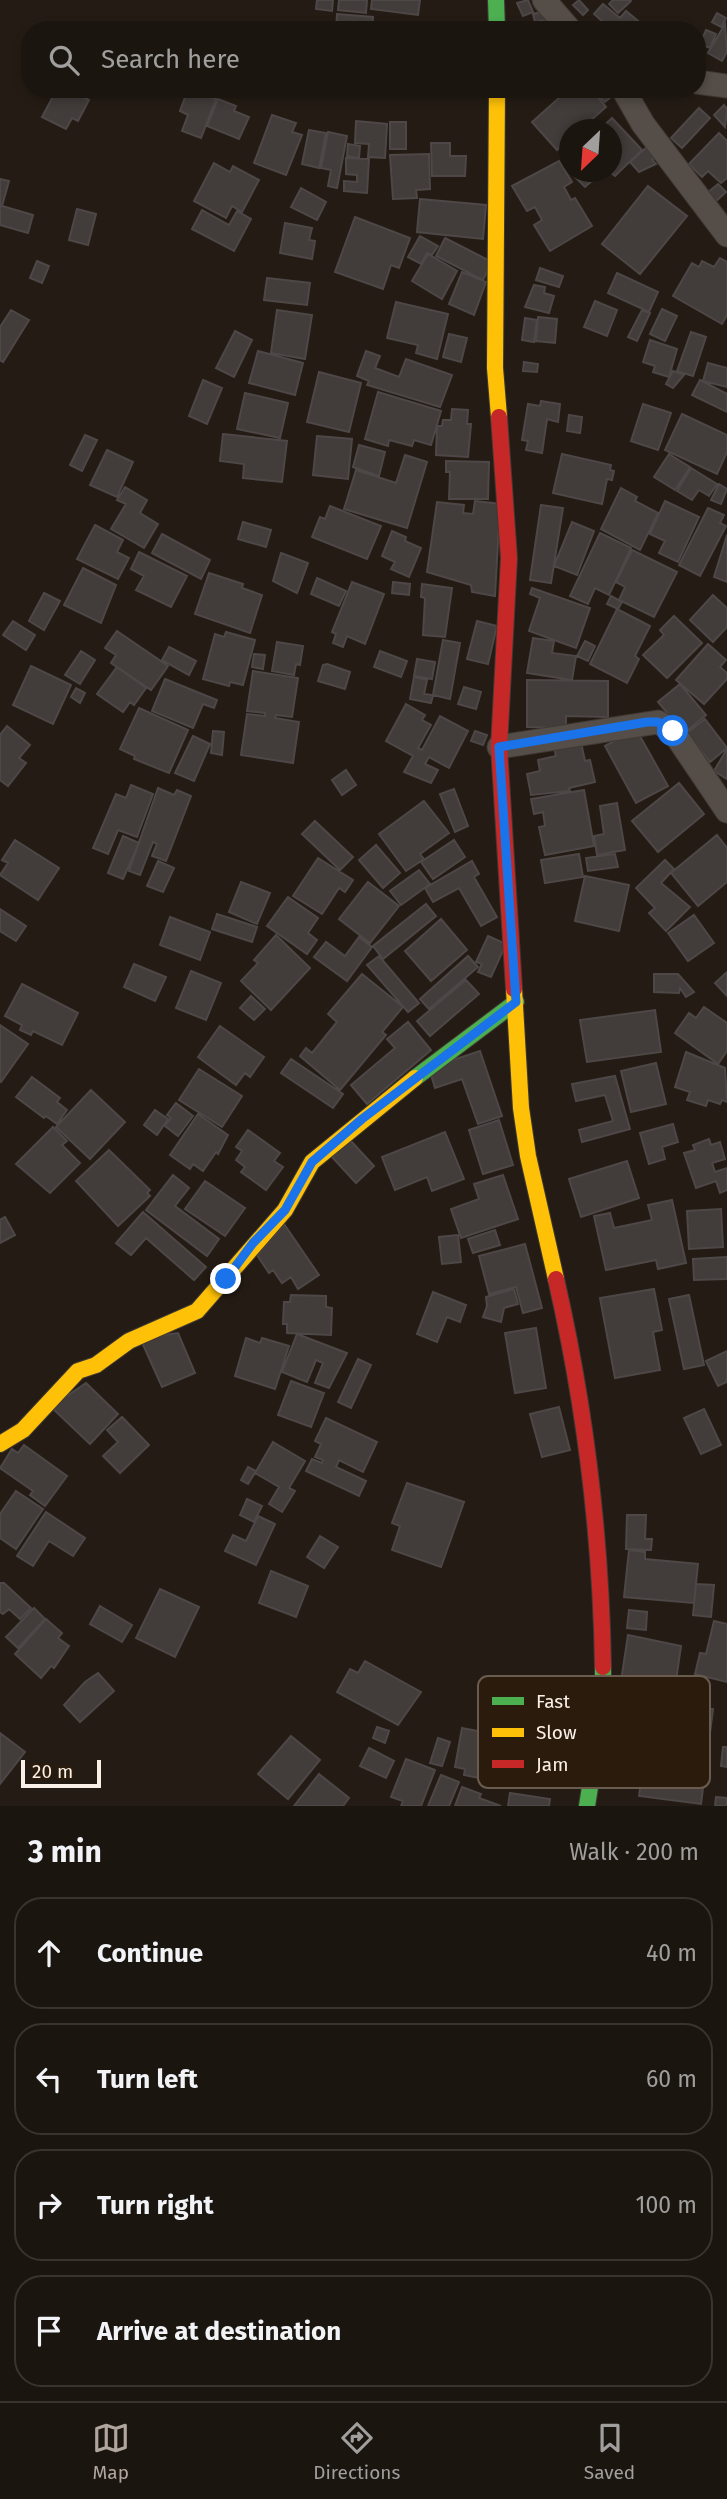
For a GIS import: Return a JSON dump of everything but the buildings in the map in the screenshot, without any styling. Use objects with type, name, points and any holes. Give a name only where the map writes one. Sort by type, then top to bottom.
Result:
[{"type":"main road","points":[[496,0],[497,21]]},
{"type":"main road","points":[[497,98],[495,368],[509,558],[499,747],[521,1108],[528,1156],[565,1317],[593,1490],[602,1610],[603,1676]]},
{"type":"main road","points":[[0,1444],[23,1430],[78,1371],[96,1365],[129,1340],[197,1311],[253,1243],[285,1210],[312,1162],[362,1119],[516,1002]]},
{"type":"main road","points":[[587,1806],[590,1788]]},
{"type":"street","points":[[544,0],[562,21]]},
{"type":"street","points":[[706,83],[727,86]]},
{"type":"street","points":[[629,98],[643,124],[727,235]]},
{"type":"street","points":[[499,747],[658,722],[673,731],[727,811]]},
{"type":"traffic: fast","points":[[496,0],[497,21]]},
{"type":"traffic: fast","points":[[415,1078],[516,1002]]},
{"type":"traffic: fast","points":[[603,1667],[603,1676]]},
{"type":"traffic: fast","points":[[587,1806],[590,1788]]},
{"type":"traffic: slow","points":[[497,98],[495,368],[499,417]]},
{"type":"traffic: slow","points":[[514,989],[521,1108],[528,1156],[556,1279]]},
{"type":"traffic: slow","points":[[0,1444],[23,1430],[78,1371],[96,1365],[129,1341],[197,1311],[285,1210],[312,1162],[415,1078]]},
{"type":"traffic: jam","points":[[499,417],[509,558],[499,747],[514,989]]},
{"type":"traffic: jam","points":[[556,1279],[590,1472],[599,1569],[603,1667]]},
{"type":"route","points":[[226,1279],[253,1243],[285,1210],[312,1162],[460,1042],[516,1002],[499,747],[647,722],[658,722],[673,731]]}]
